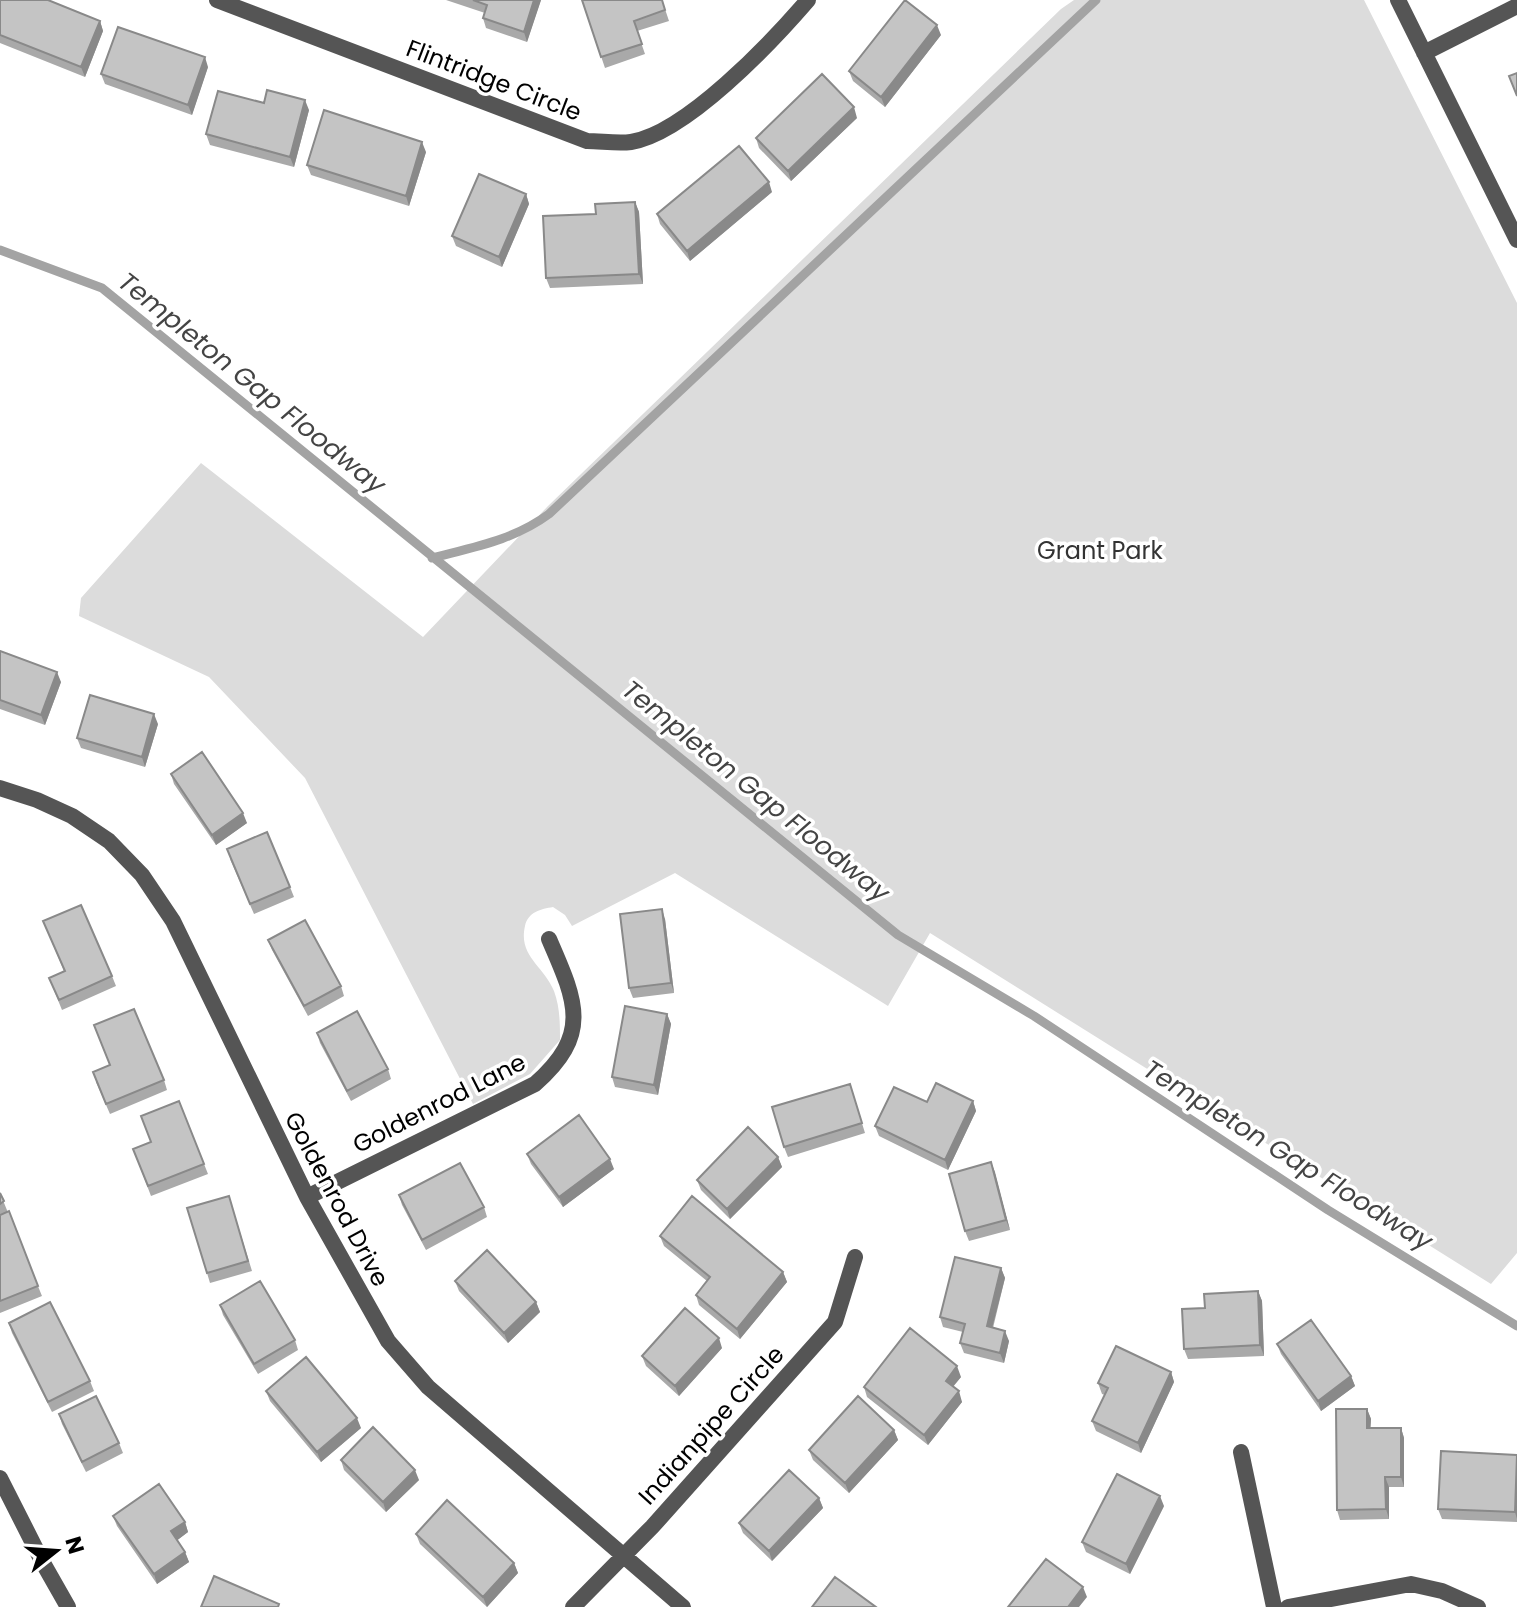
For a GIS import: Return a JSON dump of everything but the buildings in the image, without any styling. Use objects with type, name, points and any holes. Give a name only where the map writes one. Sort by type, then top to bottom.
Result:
[{"type":"street","name":"Flintridge Circle","points":[[217,0],[587,141],[631,142],[666,129],[697,111],[808,0]]},
{"type":"street","points":[[1398,0],[1517,240]]},
{"type":"street","points":[[1424,53],[1517,6]]},
{"type":"street","name":"Goldenrod Drive","points":[[0,788],[72,816],[109,841],[142,875],[173,921],[307,1197],[388,1341],[428,1387],[683,1607]]},
{"type":"street","name":"Goldenrod Lane","points":[[307,1197],[535,1084],[555,1067],[571,1042],[575,1007],[549,939]]},
{"type":"street","name":"Indianpipe Circle","points":[[573,1607],[652,1527],[835,1322],[855,1257]]},
{"type":"street","points":[[1241,1452],[1274,1607]]},
{"type":"street","points":[[0,1478],[68,1607]]},
{"type":"street","points":[[1288,1607],[1411,1584],[1442,1591],[1478,1607]]},
{"type":"green space","name":"Grant Park","points":[[1074,0],[1364,0],[1517,303],[1517,1253],[1491,1284],[930,933],[888,1006],[675,873],[572,926],[565,915],[553,907],[529,917],[525,926],[525,945],[554,991],[559,1009],[560,1040],[530,1074],[473,1104],[305,778],[209,677],[79,616],[81,598],[201,463],[423,637],[548,506],[1061,9]]},
{"type":"waterway","points":[[432,558],[508,536],[549,514],[1096,0]]},
{"type":"waterway","name":"Templeton Gap Floodway","points":[[0,250],[102,288],[898,935],[1034,1016],[1328,1210],[1517,1326]]}]
